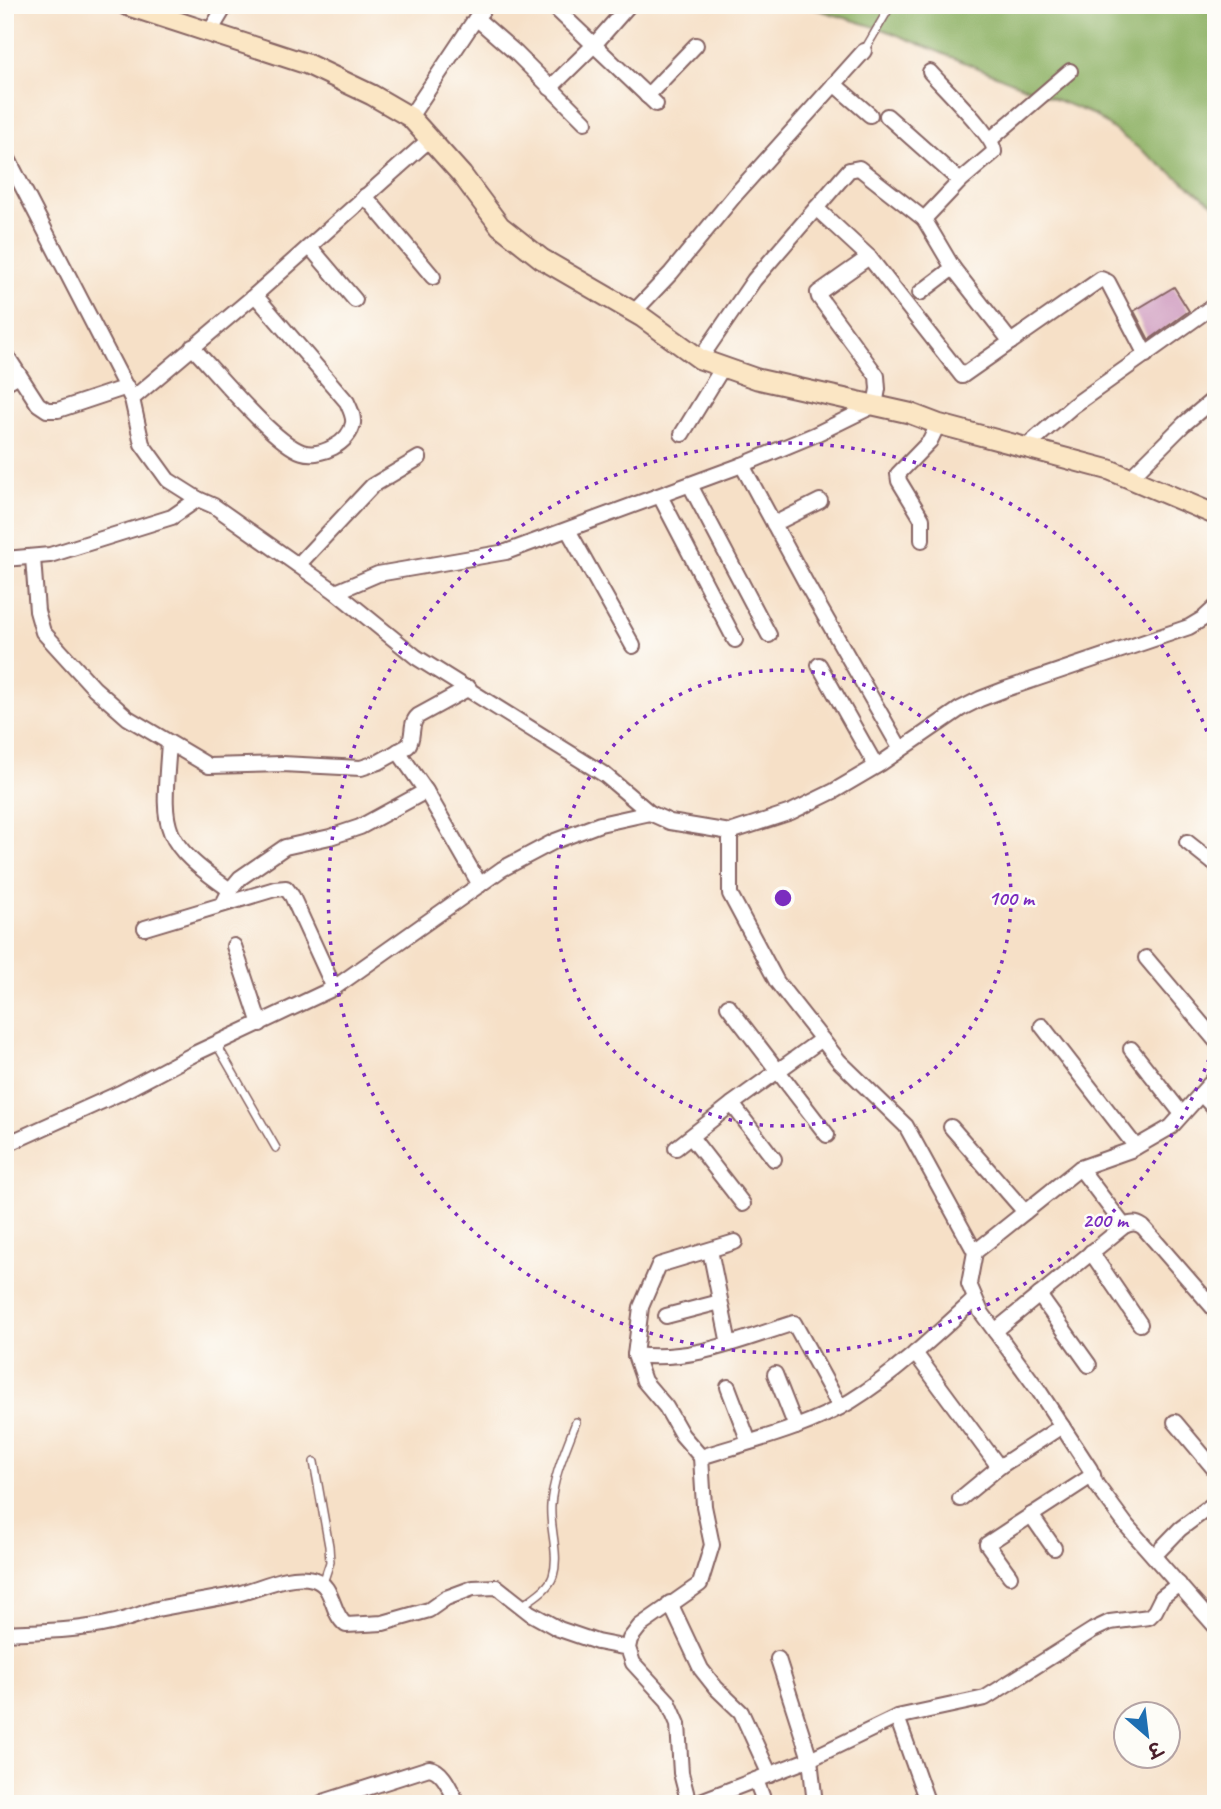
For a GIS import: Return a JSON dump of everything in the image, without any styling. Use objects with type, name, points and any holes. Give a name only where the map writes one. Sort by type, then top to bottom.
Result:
[{"type":"street","points":[[126,5],[307,64],[372,95],[410,117],[462,176],[500,226],[542,259],[633,313],[700,359],[757,379],[909,413],[938,424],[1110,470],[1216,515]]},
{"type":"street","points":[[209,33],[226,5]]},
{"type":"street","points":[[410,117],[487,5]]},
{"type":"street","points":[[552,5],[651,100],[695,45]]},
{"type":"street","points":[[551,88],[629,5]]},
{"type":"street","points":[[476,18],[585,122]]},
{"type":"street","points":[[633,313],[864,51]]},
{"type":"street","points":[[991,139],[1070,71]]},
{"type":"street","points":[[924,219],[960,181],[995,152],[991,139],[930,72]]},
{"type":"street","points":[[834,84],[870,115]]},
{"type":"street","points":[[887,117],[960,181]]},
{"type":"street","points":[[5,353],[37,404],[47,410],[58,410],[129,393],[255,296],[430,138]]},
{"type":"street","points":[[5,153],[129,393],[142,444],[168,480],[214,506],[336,592],[416,657],[605,775],[650,813],[670,822],[730,832],[791,812],[876,766],[960,709],[980,699],[1189,627],[1216,607]]},
{"type":"street","points":[[700,359],[754,280],[849,170],[859,168],[924,219],[953,268],[1011,342]]},
{"type":"street","points":[[366,196],[433,277]]},
{"type":"street","points":[[816,208],[869,257],[962,376],[1101,279],[1108,282],[1146,355]]},
{"type":"street","points":[[310,247],[355,300]]},
{"type":"street","points":[[869,257],[818,293],[877,376],[876,405]]},
{"type":"street","points":[[920,293],[953,268]]},
{"type":"street","points":[[192,347],[278,438],[302,452],[318,454],[335,446],[346,437],[353,424],[347,402],[255,296]]},
{"type":"street","points":[[1027,446],[1073,406],[1216,304]]},
{"type":"street","points":[[682,434],[723,367]]},
{"type":"street","points":[[5,383],[19,375]]},
{"type":"street","points":[[1130,478],[1184,424],[1216,397]]},
{"type":"street","points":[[336,592],[379,574],[506,552],[742,465],[876,405]]},
{"type":"street","points":[[922,540],[922,519],[899,481],[898,474],[930,441],[938,424]]},
{"type":"street","points":[[298,565],[372,486],[419,458]]},
{"type":"street","points":[[742,465],[900,748]]},
{"type":"street","points":[[690,485],[769,635]]},
{"type":"street","points":[[660,496],[735,640]]},
{"type":"street","points":[[5,559],[50,555],[172,517],[198,499]]},
{"type":"street","points":[[774,524],[820,501]]},
{"type":"street","points":[[568,530],[633,646]]},
{"type":"street","points":[[33,558],[37,611],[43,632],[108,703],[203,764],[216,767],[282,764],[361,768],[379,762],[411,742],[414,719],[469,688]]},
{"type":"street","points":[[819,665],[876,766]]},
{"type":"street","points":[[169,743],[164,808],[168,829],[191,861],[230,890]]},
{"type":"street","points":[[398,751],[426,791],[480,885]]},
{"type":"street","points":[[223,904],[240,878],[285,848],[359,827],[426,791]]},
{"type":"street","points":[[5,1145],[120,1093],[334,988],[502,869],[555,841],[600,824],[650,813]]},
{"type":"street","points":[[730,832],[730,894],[777,982],[839,1061],[906,1126],[975,1252],[969,1284],[981,1312],[1062,1426],[1096,1484],[1127,1526],[1214,1622]]},
{"type":"street","points":[[1187,842],[1216,865]]},
{"type":"street","points":[[145,928],[281,887],[289,891],[334,988]]},
{"type":"street","points":[[234,946],[260,1024]]},
{"type":"street","points":[[1146,958],[1216,1041]]},
{"type":"street","points":[[728,1006],[827,1135]]},
{"type":"street","points":[[1042,1027],[1136,1147]]},
{"type":"street","points":[[676,1148],[821,1039]]},
{"type":"street","points":[[1131,1049],[1182,1114]]},
{"type":"street","points":[[975,1252],[1080,1168],[1136,1147],[1171,1127],[1216,1077]]},
{"type":"street","points":[[1201,1094],[1216,1110]]},
{"type":"street","points":[[732,1104],[774,1159]]},
{"type":"street","points":[[951,1127],[1025,1212]]},
{"type":"street","points":[[691,1137],[743,1203]]},
{"type":"street","points":[[1080,1168],[1124,1226]]},
{"type":"street","points":[[995,1331],[1124,1226],[1138,1223],[1216,1311]]},
{"type":"street","points":[[734,1242],[659,1265],[641,1307],[635,1355],[644,1381],[701,1457],[704,1506],[712,1545],[700,1584],[640,1626],[629,1639],[628,1648],[634,1663],[668,1701],[678,1724],[681,1773],[691,1804],[810,1759],[897,1717],[985,1698],[1093,1630],[1110,1622],[1149,1617],[1162,1597],[1179,1584]]},
{"type":"street","points":[[710,1250],[729,1343]]},
{"type":"street","points":[[1091,1252],[1139,1324]]},
{"type":"street","points":[[1039,1295],[1089,1364]]},
{"type":"street","points":[[701,1457],[796,1427],[851,1401],[915,1353],[975,1299]]},
{"type":"street","points":[[666,1317],[720,1302]]},
{"type":"street","points":[[635,1355],[671,1356],[706,1352],[794,1323],[839,1406]]},
{"type":"street","points":[[915,1353],[999,1467]]},
{"type":"street","points":[[775,1374],[796,1427]]},
{"type":"street","points":[[728,1387],[749,1442]]},
{"type":"street","points":[[1175,1422],[1216,1471]]},
{"type":"street","points":[[960,1499],[999,1467],[1062,1426]]},
{"type":"street","points":[[1010,1576],[987,1544],[1093,1475]]},
{"type":"street","points":[[1154,1556],[1180,1529],[1216,1502]]},
{"type":"street","points":[[1031,1515],[1054,1548]]},
{"type":"street","points":[[5,1633],[113,1623],[155,1610],[239,1594],[299,1578],[314,1579],[323,1584],[331,1595],[341,1621],[354,1626],[383,1623],[429,1610],[446,1598],[473,1588],[497,1587],[559,1629],[597,1642],[628,1648]]},
{"type":"street","points":[[670,1603],[701,1669],[741,1713],[763,1777],[765,1804]]},
{"type":"street","points":[[778,1659],[810,1759],[815,1804]]},
{"type":"street","points":[[897,1717],[928,1804]]},
{"type":"street","points":[[323,1802],[429,1768],[435,1769],[442,1776],[458,1804]]},
{"type":"lane","points":[[864,51],[891,5]]},
{"type":"lane","points":[[217,1045],[276,1148]]},
{"type":"lane","points":[[522,1606],[549,1584],[553,1575],[555,1563],[551,1507],[556,1477],[576,1422]]},
{"type":"lane","points":[[314,1462],[330,1546],[330,1562],[323,1584]]},
{"type":"green space","points":[[802,5],[1216,5],[1216,206],[1094,115],[885,30]]},
{"type":"building","points":[[1174,287],[1189,311],[1149,340],[1134,311]]}]
